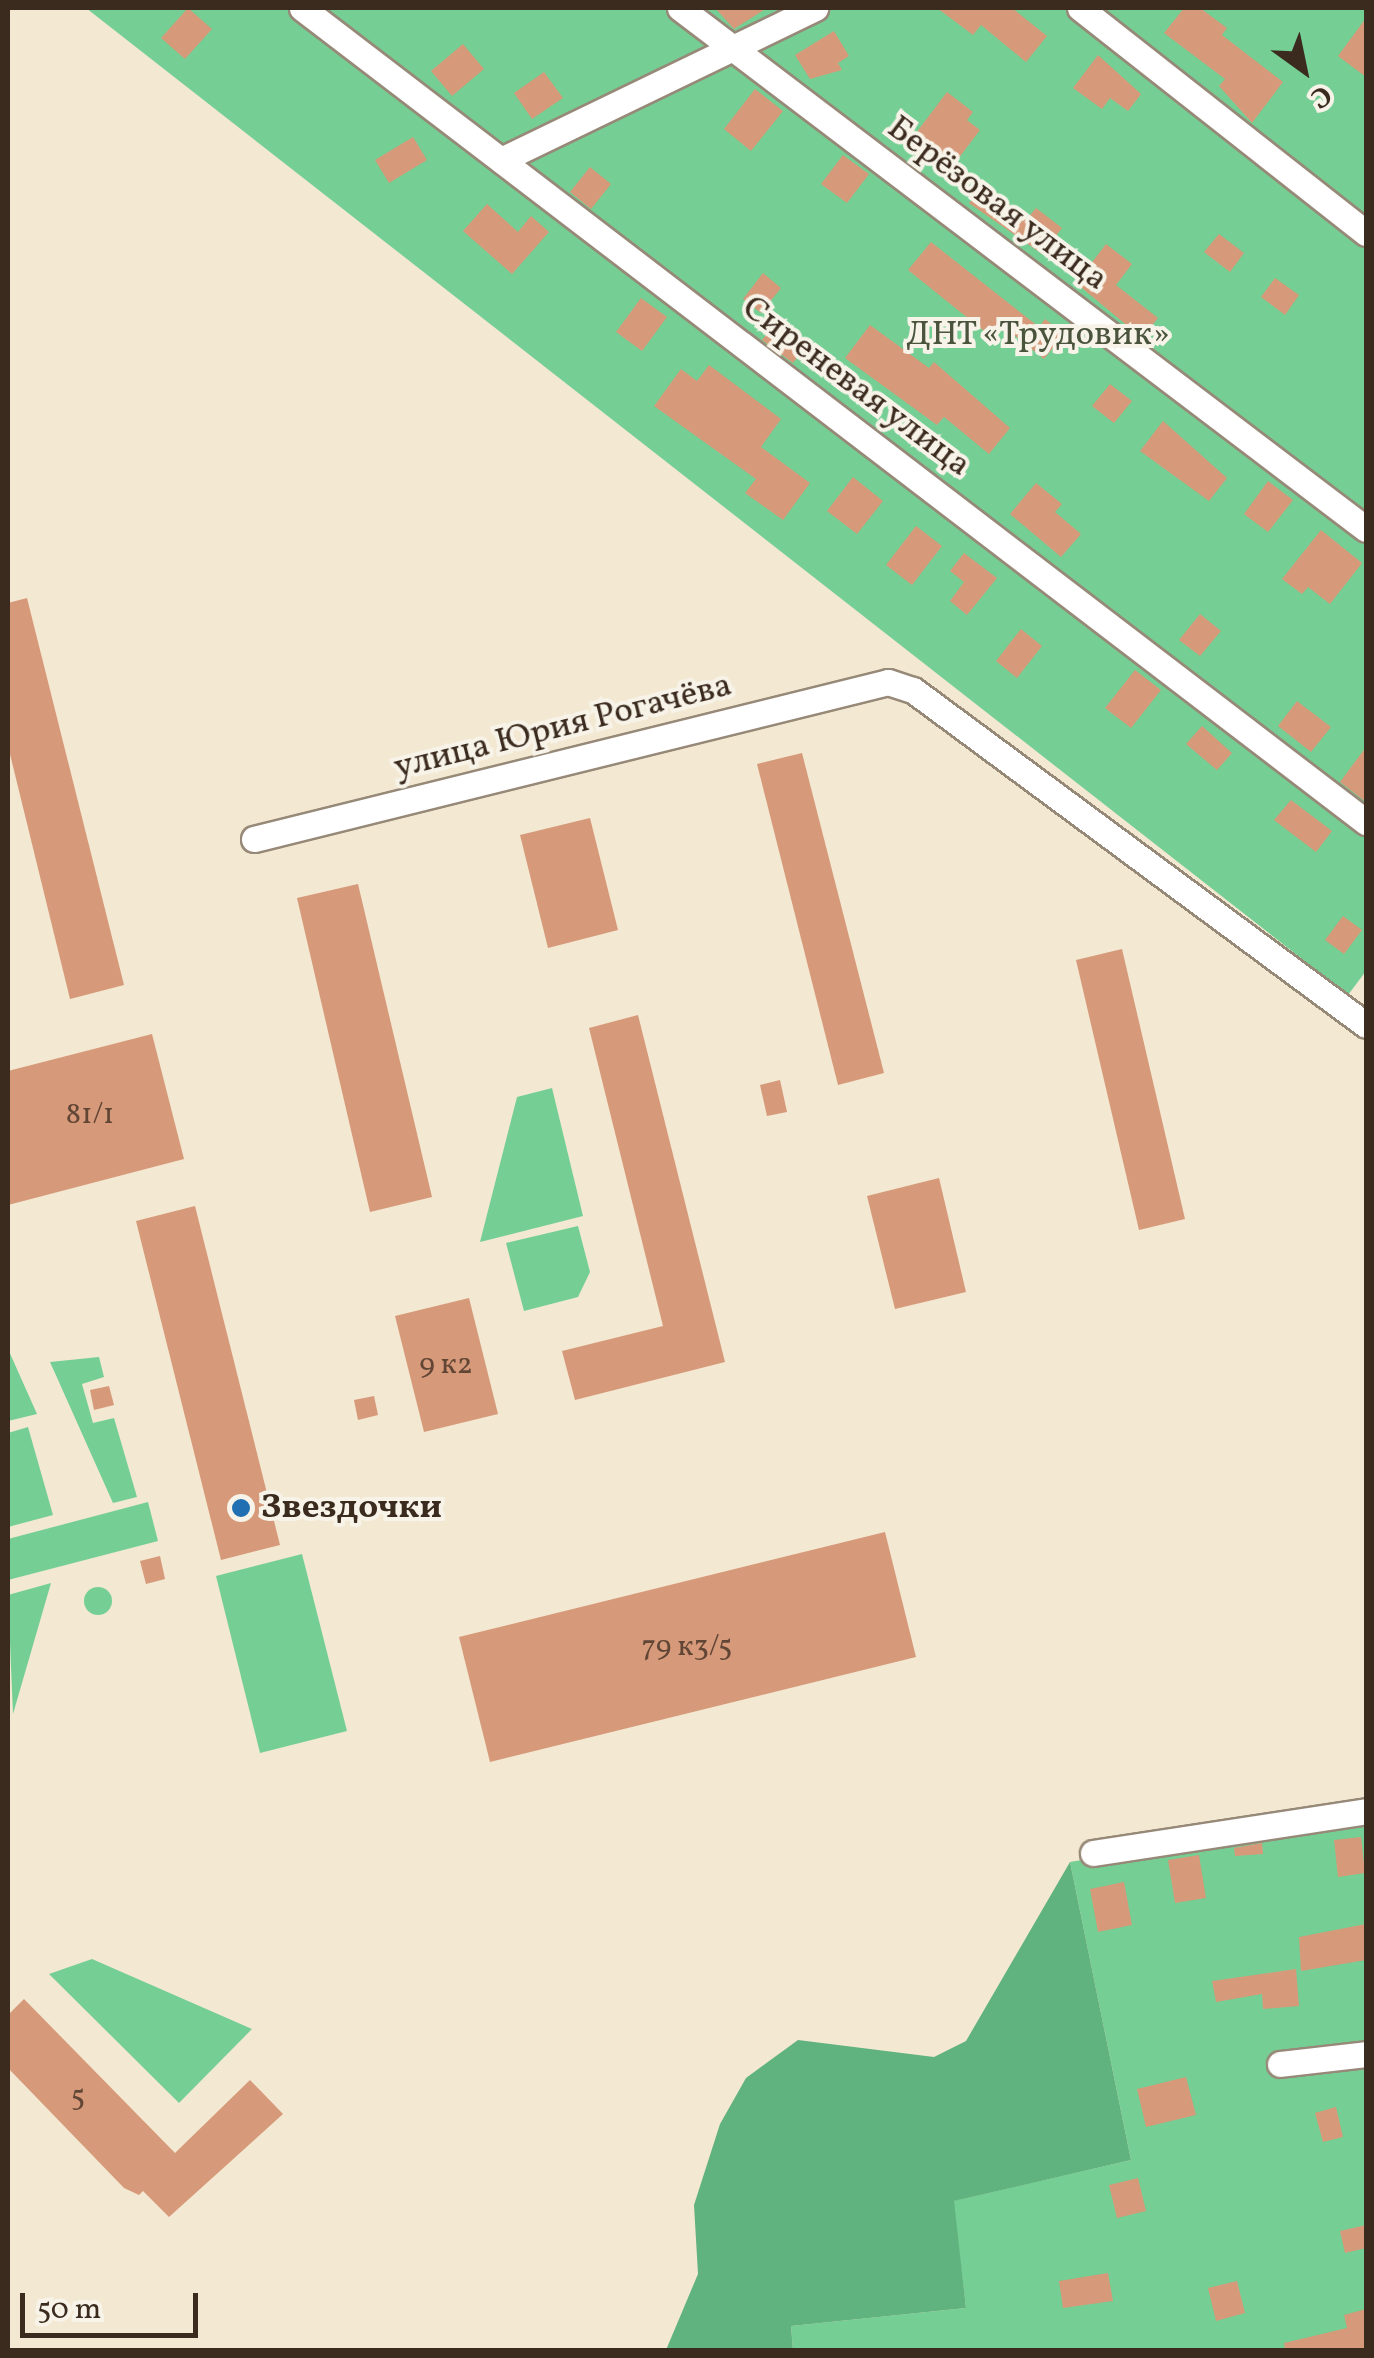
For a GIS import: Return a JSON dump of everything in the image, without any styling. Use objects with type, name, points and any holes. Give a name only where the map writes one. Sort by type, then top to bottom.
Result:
[{"type":"street","name":"Сиреневая улица","points":[[302,8],[1366,822]]},
{"type":"street","name":"Берёзовая улица","points":[[680,8],[1366,529]]},
{"type":"street","points":[[501,160],[814,8]]},
{"type":"street","points":[[1080,8],[1366,232]]},
{"type":"street","name":"улица Юрия Рогачёва","points":[[254,839],[888,682],[914,690],[1366,1025]]},
{"type":"street","points":[[1094,1853],[1366,1811]]},
{"type":"street","points":[[1280,2064],[1366,2054]]},
{"type":"green space","name":"ДНТ «Трудовик»","points":[[86,8],[1366,8],[1366,971],[1348,995]]},
{"type":"green space","points":[[552,1088],[583,1216],[480,1242],[517,1097]]},
{"type":"green space","points":[[578,1226],[590,1272],[578,1297],[524,1311],[506,1243]]},
{"type":"green space","points":[[8,1349],[37,1414],[8,1421]]},
{"type":"green space","points":[[99,1357],[104,1377],[82,1384],[93,1423],[114,1418],[137,1497],[113,1503],[50,1362]]},
{"type":"green space","points":[[28,1427],[53,1515],[8,1527],[8,1433]]},
{"type":"green space","points":[[148,1502],[158,1541],[8,1580],[8,1539]]},
{"type":"green space","points":[[302,1554],[347,1731],[260,1753],[216,1576]]},
{"type":"green space","points":[[51,1583],[13,1714],[8,1595]]},
{"type":"green space","points":[[98,1587],[108,1591],[112,1601],[108,1611],[98,1615],[88,1611],[84,1601],[88,1591]]},
{"type":"green space","points":[[1366,1813],[1366,2350],[793,2350],[791,2326],[966,2308],[953,2201],[1131,2160],[1070,1862]]},
{"type":"green space","points":[[1070,1862],[1131,2160],[954,2201],[966,2308],[791,2326],[793,2350],[666,2350],[698,2274],[694,2205],[720,2124],[746,2078],[798,2040],[934,2057],[966,2041]]},
{"type":"green space","points":[[92,1959],[252,2029],[179,2103],[49,1974]]},
{"type":"building","points":[[188,8],[212,29],[185,59],[161,38]]},
{"type":"building","points":[[715,8],[767,8],[734,29]]},
{"type":"building","points":[[937,8],[1012,8],[1047,36],[1026,62],[981,25],[973,35]]},
{"type":"building","points":[[1184,8],[1200,8],[1227,28],[1222,35],[1283,82],[1252,123],[1219,86],[1225,79],[1164,33]]},
{"type":"building","points":[[1366,18],[1366,77],[1338,56]]},
{"type":"building","points":[[834,31],[849,56],[838,63],[842,70],[810,79],[795,55]]},
{"type":"building","points":[[463,44],[484,69],[452,96],[431,71]]},
{"type":"building","points":[[1098,55],[1141,94],[1128,111],[1110,98],[1102,109],[1073,88]]},
{"type":"building","points":[[544,72],[563,98],[532,119],[514,93]]},
{"type":"building","points":[[755,89],[783,111],[751,151],[724,129]]},
{"type":"building","points":[[947,92],[973,112],[967,120],[980,130],[955,163],[916,133]]},
{"type":"building","points":[[413,137],[427,160],[389,183],[375,160]]},
{"type":"building","points":[[843,155],[869,174],[847,203],[821,184]]},
{"type":"building","points":[[590,167],[611,184],[591,209],[570,192]]},
{"type":"building","points":[[985,185],[1027,219],[1036,208],[1062,228],[1042,254],[969,203]]},
{"type":"building","points":[[487,204],[518,232],[531,216],[549,232],[512,274],[463,231]]},
{"type":"building","points":[[1219,234],[1244,253],[1230,272],[1204,252]]},
{"type":"building","points":[[931,242],[1039,327],[1045,319],[1064,334],[1044,359],[999,323],[989,335],[908,270]]},
{"type":"building","points":[[1106,244],[1132,264],[1116,285],[1158,318],[1142,338],[1076,283]]},
{"type":"building","points":[[763,273],[781,288],[761,313],[743,299]]},
{"type":"building","points":[[1275,278],[1299,295],[1285,315],[1261,297]]},
{"type":"building","points":[[641,298],[667,317],[642,351],[616,332]]},
{"type":"building","points":[[779,318],[796,331],[789,339],[803,350],[793,363],[762,340]]},
{"type":"building","points":[[870,325],[929,368],[934,362],[1010,428],[989,454],[944,417],[937,425],[845,358]]},
{"type":"building","points":[[709,365],[781,419],[761,447],[810,483],[783,520],[745,493],[756,479],[654,406],[681,369],[697,381]]},
{"type":"building","points":[[1110,384],[1132,401],[1114,423],[1092,406]]},
{"type":"building","points":[[1163,421],[1227,478],[1209,501],[1140,451]]},
{"type":"building","points":[[853,477],[883,501],[857,534],[827,511]]},
{"type":"building","points":[[1268,481],[1293,500],[1268,532],[1244,514]]},
{"type":"building","points":[[1036,483],[1062,504],[1055,512],[1081,534],[1061,557],[1010,514]]},
{"type":"building","points":[[916,526],[942,546],[912,585],[886,565]]},
{"type":"building","points":[[1321,530],[1362,563],[1330,604],[1308,587],[1302,594],[1282,579]]},
{"type":"building","points":[[964,553],[997,578],[967,615],[950,601],[964,582],[950,571]]},
{"type":"building","points":[[27,598],[124,985],[70,999],[8,746],[8,603]]},
{"type":"building","points":[[1200,614],[1221,631],[1200,656],[1179,640]]},
{"type":"building","points":[[1021,629],[1042,646],[1017,678],[996,661]]},
{"type":"building","points":[[1135,670],[1161,690],[1131,728],[1105,708]]},
{"type":"building","points":[[1297,701],[1331,727],[1311,752],[1278,726]]},
{"type":"building","points":[[1202,726],[1232,753],[1217,770],[1186,744]]},
{"type":"building","points":[[1366,747],[1366,802],[1340,782]]},
{"type":"building","points":[[802,753],[884,1073],[838,1085],[757,764]]},
{"type":"building","points":[[1291,800],[1332,831],[1316,852],[1274,820]]},
{"type":"building","points":[[590,818],[618,930],[548,948],[520,835]]},
{"type":"building","points":[[358,884],[432,1197],[370,1212],[297,898]]},
{"type":"building","points":[[1343,916],[1362,930],[1344,954],[1325,940]]},
{"type":"building","points":[[1122,949],[1185,1219],[1139,1230],[1076,960]]},
{"type":"building","points":[[638,1015],[725,1362],[575,1400],[562,1351],[663,1326],[589,1028]]},
{"type":"building","points":[[152,1034],[184,1159],[8,1205],[8,1071]]},
{"type":"building","points":[[780,1080],[787,1112],[767,1116],[760,1085]]},
{"type":"building","points":[[939,1178],[966,1292],[895,1309],[867,1196]]},
{"type":"building","points":[[195,1206],[280,1545],[221,1560],[136,1221]]},
{"type":"building","points":[[469,1298],[498,1414],[424,1432],[395,1316]]},
{"type":"building","points":[[109,1386],[114,1405],[94,1410],[90,1390]]},
{"type":"building","points":[[374,1396],[378,1415],[358,1420],[354,1400]]},
{"type":"building","points":[[885,1532],[916,1657],[490,1762],[459,1637]]},
{"type":"building","points":[[160,1556],[165,1579],[146,1584],[140,1561]]},
{"type":"building","points":[[1361,1837],[1365,1873],[1338,1877],[1334,1840]]},
{"type":"building","points":[[1262,1843],[1263,1854],[1235,1856],[1234,1848]]},
{"type":"building","points":[[1199,1855],[1206,1898],[1175,1903],[1168,1860]]},
{"type":"building","points":[[1124,1882],[1132,1925],[1098,1932],[1090,1889]]},
{"type":"building","points":[[1366,1924],[1366,1960],[1301,1971],[1299,1937]]},
{"type":"building","points":[[1296,1969],[1299,2006],[1263,2009],[1262,1994],[1216,2002],[1212,1981]]},
{"type":"building","points":[[24,1999],[175,2153],[250,2080],[283,2114],[169,2217],[143,2191],[139,2195],[124,2188],[8,2068],[8,2015]]},
{"type":"building","points":[[1186,2077],[1196,2115],[1146,2127],[1137,2089]]},
{"type":"building","points":[[1336,2107],[1343,2137],[1323,2142],[1315,2113]]},
{"type":"building","points":[[1138,2178],[1146,2211],[1117,2218],[1109,2185]]},
{"type":"building","points":[[1366,2225],[1366,2248],[1345,2253],[1340,2231]]},
{"type":"building","points":[[1108,2273],[1113,2301],[1063,2308],[1059,2281]]},
{"type":"building","points":[[1237,2281],[1245,2313],[1216,2321],[1208,2288]]},
{"type":"building","points":[[1366,2309],[1366,2350],[1285,2350],[1284,2343],[1347,2328],[1344,2315]]},
{"type":"place","name":"Звездочки","points":[[241,1508]]}]
